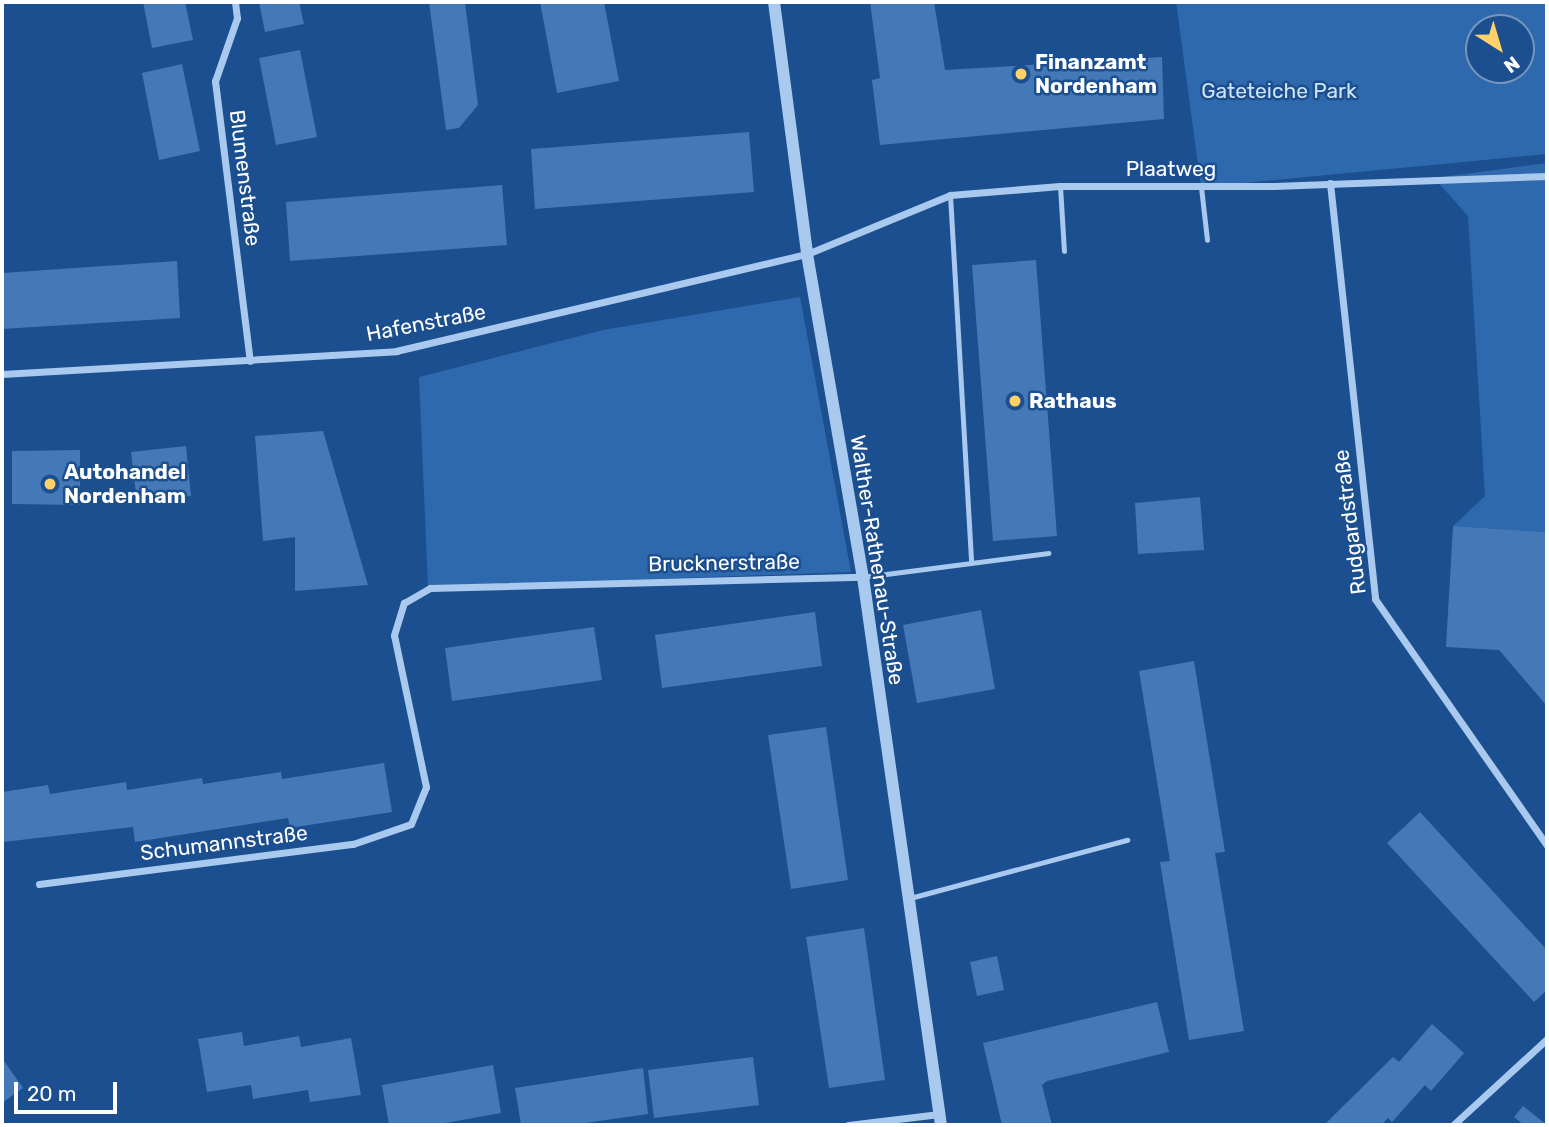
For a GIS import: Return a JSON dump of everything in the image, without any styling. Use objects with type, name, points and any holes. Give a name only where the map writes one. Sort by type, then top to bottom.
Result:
[{"type":"street","name":"Blumenstraße","points":[[235,2],[237,18],[215,81],[250,361]]},
{"type":"street","name":"Walther-Rathenau-Straße","points":[[774,2],[807,254],[863,577],[940,1119]]},
{"type":"street","name":"Plaatweg","points":[[807,254],[950,195],[1060,186],[1200,187],[1547,176]]},
{"type":"street","name":"Rudgardstraße","points":[[1330,183],[1375,599],[1547,846]]},
{"type":"street","name":"Hafenstraße","points":[[2,374],[396,351],[807,254]]},
{"type":"street","name":"Brucknerstraße","points":[[411,824],[426,787],[394,635],[404,603],[430,588],[863,577]]},
{"type":"street","name":"Schumannstraße","points":[[39,884],[353,844],[411,824]]},
{"type":"street","points":[[1453,1125],[1547,1039]]},
{"type":"street","points":[[848,1125],[940,1119]]},
{"type":"lane","points":[[1060,186],[1064,251]]},
{"type":"lane","points":[[1200,187],[1208,240]]},
{"type":"lane","points":[[950,195],[971,560]]},
{"type":"lane","name":"Brucknerstraße","points":[[863,577],[971,560],[1048,553]]},
{"type":"lane","points":[[908,899],[1127,840]]},
{"type":"green space","name":"Gateteiche Park","points":[[1176,2],[1547,2],[1547,154],[1201,187]]},
{"type":"green space","points":[[1547,163],[1547,532],[1453,526],[1485,496],[1468,216],[1434,178]]},
{"type":"green space","points":[[800,297],[851,572],[428,587],[419,377],[603,330]]},
{"type":"building","points":[[143,2],[185,2],[193,40],[152,48]]},
{"type":"building","points":[[259,2],[299,2],[304,24],[265,32]]},
{"type":"building","points":[[429,2],[465,2],[478,105],[459,128],[446,130]]},
{"type":"building","points":[[540,2],[604,2],[619,81],[557,93]]},
{"type":"building","name":"Finanzamt Nordenham","points":[[870,2],[934,2],[945,70],[1162,57],[1164,119],[880,145],[872,80],[880,78]]},
{"type":"building","points":[[300,50],[317,137],[276,145],[259,58]]},
{"type":"building","points":[[182,64],[200,151],[159,160],[142,73]]},
{"type":"building","points":[[749,132],[754,192],[535,209],[531,149]]},
{"type":"building","points":[[502,185],[507,245],[290,261],[286,202]]},
{"type":"building","name":"Rathaus","points":[[1036,260],[1057,536],[993,541],[972,265]]},
{"type":"building","points":[[177,261],[180,318],[2,329],[2,273]]},
{"type":"building","points":[[323,431],[368,585],[295,591],[295,537],[263,541],[255,436]]},
{"type":"building","points":[[186,446],[191,496],[137,502],[131,452]]},
{"type":"building","points":[[80,450],[80,505],[12,504],[12,451]]},
{"type":"building","points":[[1200,497],[1204,550],[1138,554],[1135,503]]},
{"type":"building","points":[[1453,526],[1547,532],[1547,706],[1499,650],[1446,647]]},
{"type":"building","points":[[981,610],[995,689],[917,703],[903,625]]},
{"type":"building","points":[[815,612],[822,666],[662,688],[655,635]]},
{"type":"building","points":[[594,627],[602,680],[452,701],[445,648]]},
{"type":"building","points":[[1194,661],[1225,852],[1215,853],[1244,1031],[1189,1040],[1160,862],[1170,861],[1139,671]]},
{"type":"building","points":[[826,727],[848,880],[791,889],[768,735]]},
{"type":"building","points":[[384,763],[392,812],[290,828],[288,818],[135,842],[133,827],[3,842],[2,792],[48,785],[50,794],[126,782],[127,790],[202,778],[203,784],[281,772],[282,779]]},
{"type":"building","points":[[1420,812],[1547,950],[1547,990],[1534,1002],[1387,843]]},
{"type":"building","points":[[864,928],[885,1080],[829,1088],[806,937]]},
{"type":"building","points":[[997,956],[1004,990],[977,996],[970,962]]},
{"type":"building","points":[[1157,1002],[1169,1052],[1047,1081],[1042,1085],[1052,1125],[1002,1125],[983,1043]]},
{"type":"building","points":[[1432,1024],[1464,1053],[1431,1091],[1425,1085],[1392,1122],[1388,1118],[1381,1125],[1324,1125],[1393,1057],[1399,1062]]},
{"type":"building","points":[[242,1032],[244,1046],[299,1036],[301,1047],[351,1038],[361,1095],[310,1102],[308,1090],[253,1099],[251,1085],[207,1092],[198,1039]]},
{"type":"building","points":[[753,1057],[759,1105],[654,1118],[648,1070]]},
{"type":"building","points":[[2,1058],[23,1088],[2,1103]]},
{"type":"building","points":[[493,1065],[501,1113],[434,1125],[389,1125],[382,1085]]},
{"type":"building","points":[[643,1068],[648,1114],[571,1125],[521,1125],[515,1088]]},
{"type":"building","points":[[1523,1106],[1547,1125],[1524,1125],[1514,1117]]},
{"type":"place","name":"Finanzamt Nordenham","points":[[1021,74]]},
{"type":"place","name":"Rathaus","points":[[1015,401]]},
{"type":"place","name":"Autohandel Nordenham","points":[[50,484]]}]
